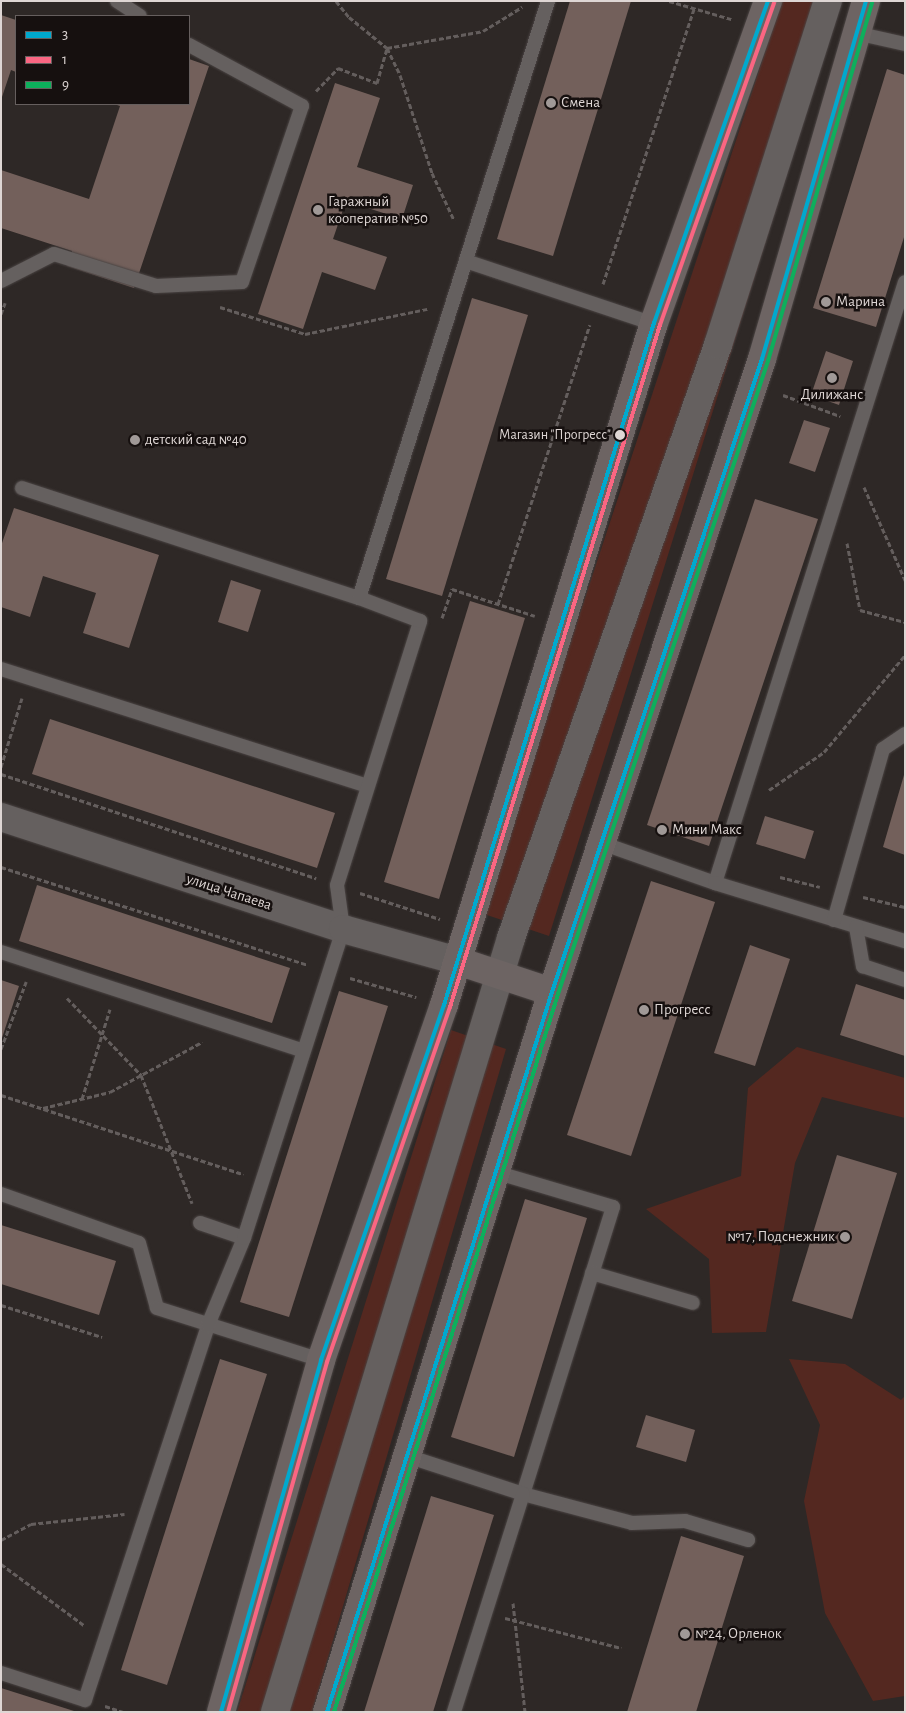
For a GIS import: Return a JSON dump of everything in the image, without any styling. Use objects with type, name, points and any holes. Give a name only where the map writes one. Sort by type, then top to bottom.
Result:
[{"type":"street","points":[[221,1712],[321,1360],[458,961],[654,324],[768,1]]},
{"type":"street","points":[[275,1712],[500,973],[718,344],[828,1]]},
{"type":"street","points":[[327,1712],[552,992],[762,359],[866,1]]},
{"type":"street","name":"улица Чапаева","points":[[1,817],[342,929],[458,961]]},
{"type":"street","points":[[458,961],[500,973],[552,992]]},
{"type":"lane","points":[[117,1],[138,15]]},
{"type":"lane","points":[[358,598],[548,1]]},
{"type":"lane","points":[[856,33],[905,44]]},
{"type":"lane","points":[[1,281],[54,254],[156,286],[242,282],[302,106],[190,46]]},
{"type":"lane","points":[[466,261],[654,324]]},
{"type":"lane","points":[[715,883],[905,282]]},
{"type":"lane","points":[[1,1673],[85,1700],[106,1641],[208,1325],[244,1238],[329,971],[342,929],[336,885],[420,620],[22,488]]},
{"type":"lane","points":[[1,669],[367,786]]},
{"type":"lane","points":[[834,920],[883,749],[905,734]]},
{"type":"lane","points":[[601,843],[715,883],[905,941]]},
{"type":"lane","points":[[856,927],[863,966],[905,980]]},
{"type":"lane","points":[[1,952],[303,1051]]},
{"type":"lane","points":[[454,1712],[613,1207],[496,1172]]},
{"type":"lane","points":[[1,1194],[139,1243],[157,1308],[321,1360]]},
{"type":"lane","points":[[200,1223],[244,1238]]},
{"type":"lane","points":[[592,1273],[694,1303]]},
{"type":"lane","points":[[407,1456],[523,1494],[632,1523],[685,1521],[748,1540]]},
{"type":"path","points":[[336,1],[349,17],[386,48],[400,75],[432,173],[459,231],[466,261]]},
{"type":"path","points":[[386,48],[483,31],[531,1]]},
{"type":"path","points":[[669,1],[736,20]]},
{"type":"path","points":[[302,106],[338,68],[377,83],[386,48]]},
{"type":"path","points":[[217,306],[305,334],[452,304]]},
{"type":"path","points":[[784,390],[782,397],[842,417],[850,452],[905,580]]},
{"type":"path","points":[[837,497],[860,610],[905,622]]},
{"type":"path","points":[[420,620],[439,628],[452,589],[540,617]]},
{"type":"path","points":[[762,794],[824,752],[905,656]]},
{"type":"path","points":[[1,767],[28,678]]},
{"type":"path","points":[[1,774],[450,923]]},
{"type":"path","points":[[1,867],[425,1000]]},
{"type":"path","points":[[777,876],[905,907]]},
{"type":"path","points":[[1,1049],[33,962]]},
{"type":"path","points":[[82,1099],[116,990]]},
{"type":"path","points":[[64,995],[140,1076],[200,1223]]},
{"type":"path","points":[[42,1108],[110,1092],[229,1027]]},
{"type":"path","points":[[1,1095],[262,1180]]},
{"type":"path","points":[[1,1305],[102,1337]]},
{"type":"path","points":[[1,1540],[31,1524],[147,1512]]},
{"type":"path","points":[[1,1564],[106,1641]]},
{"type":"path","points":[[513,1601],[525,1712]]},
{"type":"path","points":[[485,1614],[621,1648]]},
{"type":"shaded area","points":[[782,1],[841,1],[549,936],[481,913]]},
{"type":"shaded area","points":[[451,1030],[506,1049],[312,1712],[237,1712]]},
{"type":"shaded area","points":[[797,1047],[905,1078],[905,1118],[822,1097],[795,1163],[766,1332],[712,1333],[709,1259],[646,1209],[741,1176],[748,1088]]},
{"type":"shaded area","points":[[789,1359],[845,1364],[901,1400],[905,1396],[905,1696],[873,1701],[825,1613],[804,1501],[820,1425]]},
{"type":"building","points":[[570,1],[631,1],[553,256],[497,239]]},
{"type":"building","points":[[1,15],[15,20],[15,72],[11,70],[2,97]]},
{"type":"building","points":[[190,59],[209,66],[134,288],[67,266],[72,251],[1,228],[1,170],[89,199],[120,106],[117,105],[190,105]]},
{"type":"building","points":[[887,69],[905,75],[905,234],[876,327],[813,308]]},
{"type":"building","name":"Гаражный кооператив №50","points":[[335,83],[380,98],[357,167],[413,185],[402,219],[346,201],[333,239],[387,257],[375,290],[322,272],[303,329],[258,314]]},
{"type":"building","points":[[472,298],[528,315],[442,596],[386,579]]},
{"type":"building","name":"Дилижанс","points":[[826,351],[853,361],[839,405],[811,395]]},
{"type":"building","points":[[804,420],[830,428],[815,472],[789,463]]},
{"type":"building","points":[[755,499],[818,519],[709,846],[647,825]]},
{"type":"building","points":[[14,508],[159,555],[129,648],[83,633],[96,593],[43,576],[30,617],[1,607],[1,546]]},
{"type":"building","points":[[231,580],[261,590],[248,632],[218,622]]},
{"type":"building","points":[[470,601],[525,618],[439,899],[384,882]]},
{"type":"building","points":[[50,719],[335,813],[317,868],[32,774]]},
{"type":"building","points":[[905,775],[905,855],[883,847]]},
{"type":"building","points":[[765,816],[814,831],[805,859],[756,844]]},
{"type":"building","name":"Прогресс","points":[[651,881],[715,902],[631,1156],[567,1135]]},
{"type":"building","points":[[37,885],[290,968],[272,1023],[19,941]]},
{"type":"building","points":[[750,945],[790,959],[755,1066],[714,1053]]},
{"type":"building","points":[[1,980],[19,986],[2,1038],[1,1038]]},
{"type":"building","points":[[856,984],[905,1000],[905,1056],[840,1035]]},
{"type":"building","points":[[339,991],[388,1006],[289,1317],[240,1302]]},
{"type":"building","name":"№17, Подснежник","points":[[837,1155],[897,1173],[852,1319],[792,1301]]},
{"type":"building","points":[[525,1199],[587,1218],[514,1457],[451,1437]]},
{"type":"building","points":[[1,1225],[116,1261],[99,1315],[1,1284]]},
{"type":"building","points":[[220,1359],[267,1374],[167,1685],[121,1670]]},
{"type":"building","points":[[646,1415],[695,1430],[686,1462],[636,1447]]},
{"type":"building","points":[[431,1496],[494,1515],[433,1712],[364,1712]]},
{"type":"building","name":"№24, Орленок","points":[[681,1536],[744,1556],[696,1712],[627,1712]]},
{"type":"building","points":[[1,1688],[74,1711],[74,1712],[1,1712]]},
{"type":"transit line","name":"3","points":[[221,1712],[321,1360],[444,1005],[654,323],[768,1]]},
{"type":"transit line","name":"3","points":[[327,1712],[552,992],[762,359],[866,1]]},
{"type":"transit line","name":"1","points":[[228,1712],[327,1362],[450,1007],[660,325],[774,3]]},
{"type":"transit line","name":"9","points":[[334,1712],[558,994],[768,361],[872,3]]},
{"type":"place","name":"Смена","points":[[551,103]]},
{"type":"place","name":"Гаражный кооператив №50","points":[[318,210]]},
{"type":"place","name":"Марина","points":[[826,302]]},
{"type":"place","name":"Дилижанс","points":[[832,378]]},
{"type":"place","name":"Магазин \"Прогресс\"","points":[[620,435]]},
{"type":"place","name":"детский сад №40","points":[[135,440]]},
{"type":"place","name":"Мини Макс","points":[[662,830]]},
{"type":"place","name":"Прогресс","points":[[644,1010]]},
{"type":"place","name":"№17, Подснежник","points":[[845,1237]]},
{"type":"place","name":"№24, Орленок","points":[[685,1634]]}]
